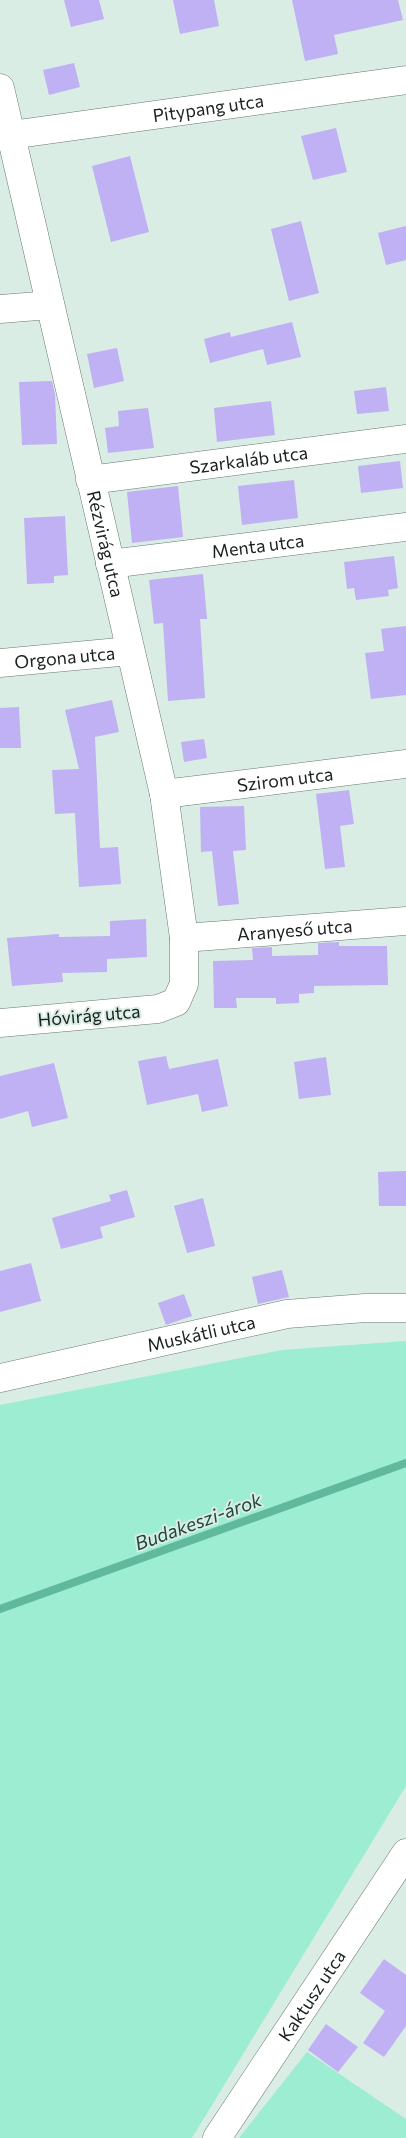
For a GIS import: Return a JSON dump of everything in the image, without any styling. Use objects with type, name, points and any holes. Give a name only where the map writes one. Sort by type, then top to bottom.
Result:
[{"type":"street","name":"Pitypang utca","points":[[11,135],[406,80]]},
{"type":"street","name":"Rézvirág utca","points":[[0,88],[164,794],[184,938],[184,984],[176,1002]]},
{"type":"street","points":[[0,309],[50,305]]},
{"type":"street","name":"Szarkaláb utca","points":[[90,480],[406,439]]},
{"type":"street","name":"Menta utca","points":[[110,564],[406,527]]},
{"type":"street","name":"Orgona utca","points":[[0,663],[130,651]]},
{"type":"street","name":"Szirom utca","points":[[164,794],[406,764]]},
{"type":"street","name":"Aranyeső utca","points":[[184,938],[406,920]]},
{"type":"street","name":"Hóvirág utca","points":[[0,1023],[158,1009],[176,1002]]},
{"type":"street","name":"Muskátli utca","points":[[0,1378],[287,1314],[365,1308],[406,1308]]},
{"type":"street","name":"Kaktusz utca","points":[[216,2138],[406,1853]]},
{"type":"green space","points":[[406,1341],[406,1786],[192,2138],[0,2138],[0,1405],[282,1350]]},
{"type":"green space","points":[[307,2052],[406,2119],[406,2138],[239,2138]]},
{"type":"building","points":[[64,0],[99,0],[104,19],[71,27]]},
{"type":"building","points":[[173,0],[214,0],[219,26],[180,34]]},
{"type":"building","points":[[292,0],[398,0],[403,20],[334,35],[338,54],[305,61]]},
{"type":"building","points":[[74,63],[80,87],[49,95],[43,70]]},
{"type":"building","points":[[336,128],[347,172],[313,180],[301,136]]},
{"type":"building","points":[[130,156],[149,232],[111,242],[92,166]]},
{"type":"building","points":[[301,221],[319,293],[289,301],[271,229]]},
{"type":"building","points":[[406,226],[406,260],[386,265],[378,233]]},
{"type":"building","points":[[292,322],[301,357],[267,365],[263,349],[210,363],[204,339],[230,332],[231,337]]},
{"type":"building","points":[[117,348],[124,381],[94,388],[87,354]]},
{"type":"building","points":[[52,381],[55,394],[57,444],[22,445],[19,382]]},
{"type":"building","points":[[386,387],[389,411],[357,414],[354,391]]},
{"type":"building","points":[[271,401],[275,435],[217,442],[214,408]]},
{"type":"building","points":[[148,408],[154,448],[108,453],[105,428],[119,426],[118,411]]},
{"type":"building","points":[[400,461],[403,488],[361,493],[358,466]]},
{"type":"building","points":[[294,480],[298,518],[242,525],[238,486]]},
{"type":"building","points":[[178,486],[183,537],[132,543],[127,492]]},
{"type":"building","points":[[65,516],[68,575],[54,576],[54,583],[27,584],[24,518]]},
{"type":"building","points":[[394,556],[398,588],[388,590],[389,596],[356,600],[354,588],[347,589],[344,562]]},
{"type":"building","points":[[203,574],[207,619],[200,619],[205,698],[168,701],[163,623],[154,624],[149,580]]},
{"type":"building","points":[[406,626],[406,695],[371,699],[365,653],[384,651],[381,629]]},
{"type":"building","points":[[112,700],[119,732],[95,737],[100,848],[118,847],[121,884],[79,887],[75,813],[55,814],[52,770],[79,769],[65,710]]},
{"type":"building","points":[[19,707],[21,748],[0,748],[0,708]]},
{"type":"building","points":[[204,739],[207,758],[184,762],[181,742]]},
{"type":"building","points":[[349,790],[354,824],[340,826],[345,867],[325,869],[316,794]]},
{"type":"building","points":[[244,806],[246,850],[233,851],[239,904],[218,906],[212,851],[201,852],[200,807]]},
{"type":"building","points":[[146,919],[147,957],[107,959],[107,972],[62,973],[63,982],[12,986],[7,938],[59,934],[59,937],[110,936],[110,921]]},
{"type":"building","points":[[339,942],[339,946],[387,946],[388,985],[314,986],[314,993],[299,994],[299,1003],[276,1004],[276,998],[236,998],[237,1008],[214,1008],[213,961],[253,960],[252,948],[272,947],[272,956],[318,955],[318,943]]},
{"type":"building","points":[[166,1056],[169,1069],[218,1059],[228,1106],[202,1112],[198,1094],[147,1105],[138,1061]]},
{"type":"building","points":[[326,1057],[331,1095],[299,1099],[294,1062]]},
{"type":"building","points":[[54,1063],[68,1118],[32,1127],[28,1111],[0,1119],[0,1076]]},
{"type":"building","points":[[406,1171],[406,1206],[379,1206],[378,1172]]},
{"type":"building","points":[[127,1190],[135,1217],[100,1227],[103,1238],[61,1249],[52,1218],[111,1201],[109,1195]]},
{"type":"building","points":[[203,1198],[215,1246],[187,1253],[174,1206]]},
{"type":"building","points":[[31,1263],[41,1301],[0,1312],[0,1271]]},
{"type":"building","points":[[282,1270],[289,1297],[258,1304],[252,1277]]},
{"type":"building","points":[[184,1294],[192,1316],[166,1325],[158,1303]]},
{"type":"building","points":[[384,1959],[406,1975],[406,2026],[384,2057],[363,2043],[385,2011],[360,1993]]},
{"type":"building","points":[[326,2024],[358,2047],[338,2072],[308,2050]]},
{"type":"waterway","name":"Budakeszi-árok","points":[[0,1609],[406,1463]]}]
